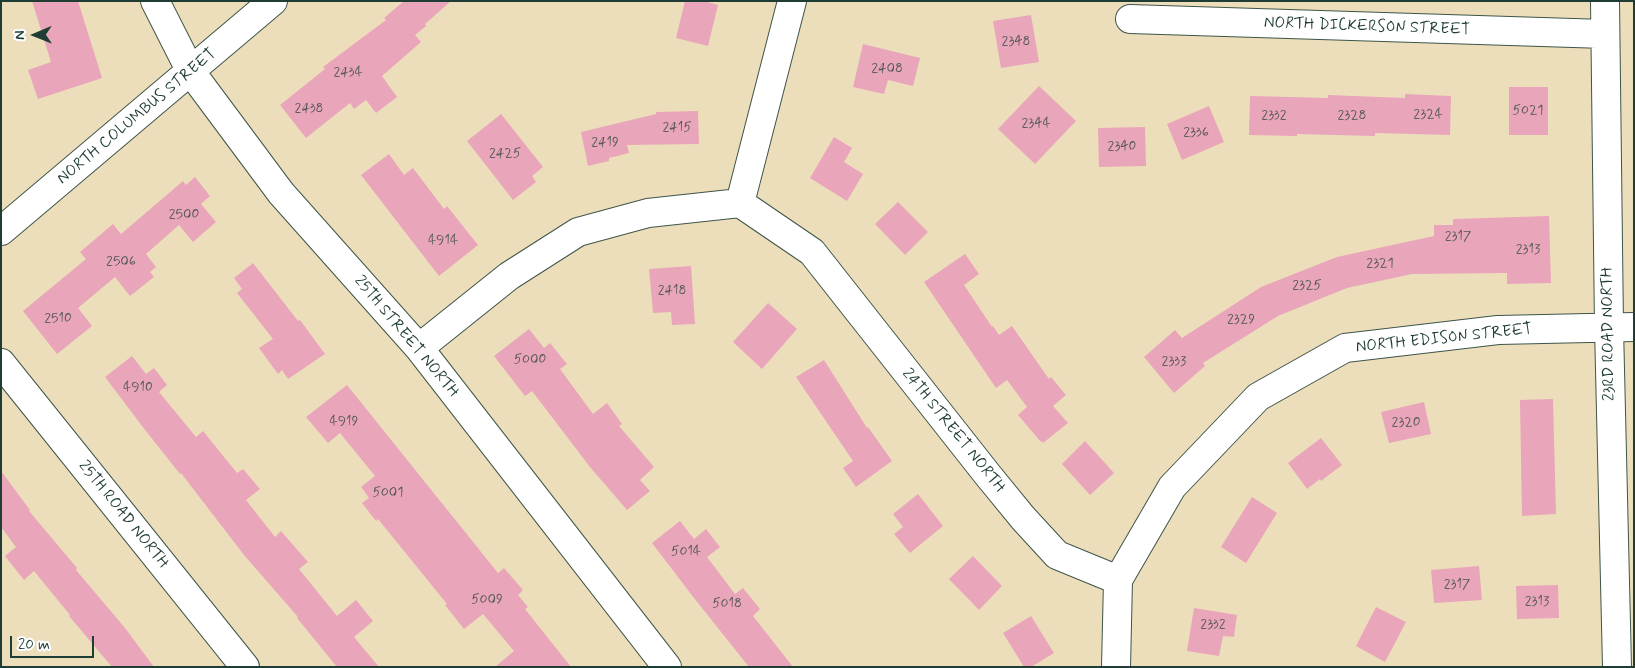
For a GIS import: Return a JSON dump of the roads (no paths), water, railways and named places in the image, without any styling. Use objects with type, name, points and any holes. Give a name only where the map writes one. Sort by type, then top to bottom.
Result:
[{"type":"street","name":"25TH STREET NORTH","points":[[155,1],[191,72],[282,193],[419,348],[668,667]]},
{"type":"street","name":"NORTH COLUMBUS STREET","points":[[1,231],[273,1]]},
{"type":"street","points":[[419,348],[509,276],[578,232],[648,213],[740,203],[792,1]]},
{"type":"street","name":"23RD ROAD NORTH","points":[[1605,1],[1605,34],[1621,327],[1617,667]]},
{"type":"street","name":"NORTH DICKERSON STREET","points":[[1130,19],[1605,34]]},
{"type":"street","name":"24TH STREET NORTH","points":[[740,203],[812,252],[1023,518],[1057,554],[1118,580]]},
{"type":"street","name":"NORTH EDISON STREET","points":[[1118,580],[1172,487],[1258,396],[1345,348],[1498,330],[1621,327]]},
{"type":"street","name":"25TH ROAD NORTH","points":[[1,363],[244,667]]},
{"type":"street","points":[[1116,667],[1118,580]]}]
